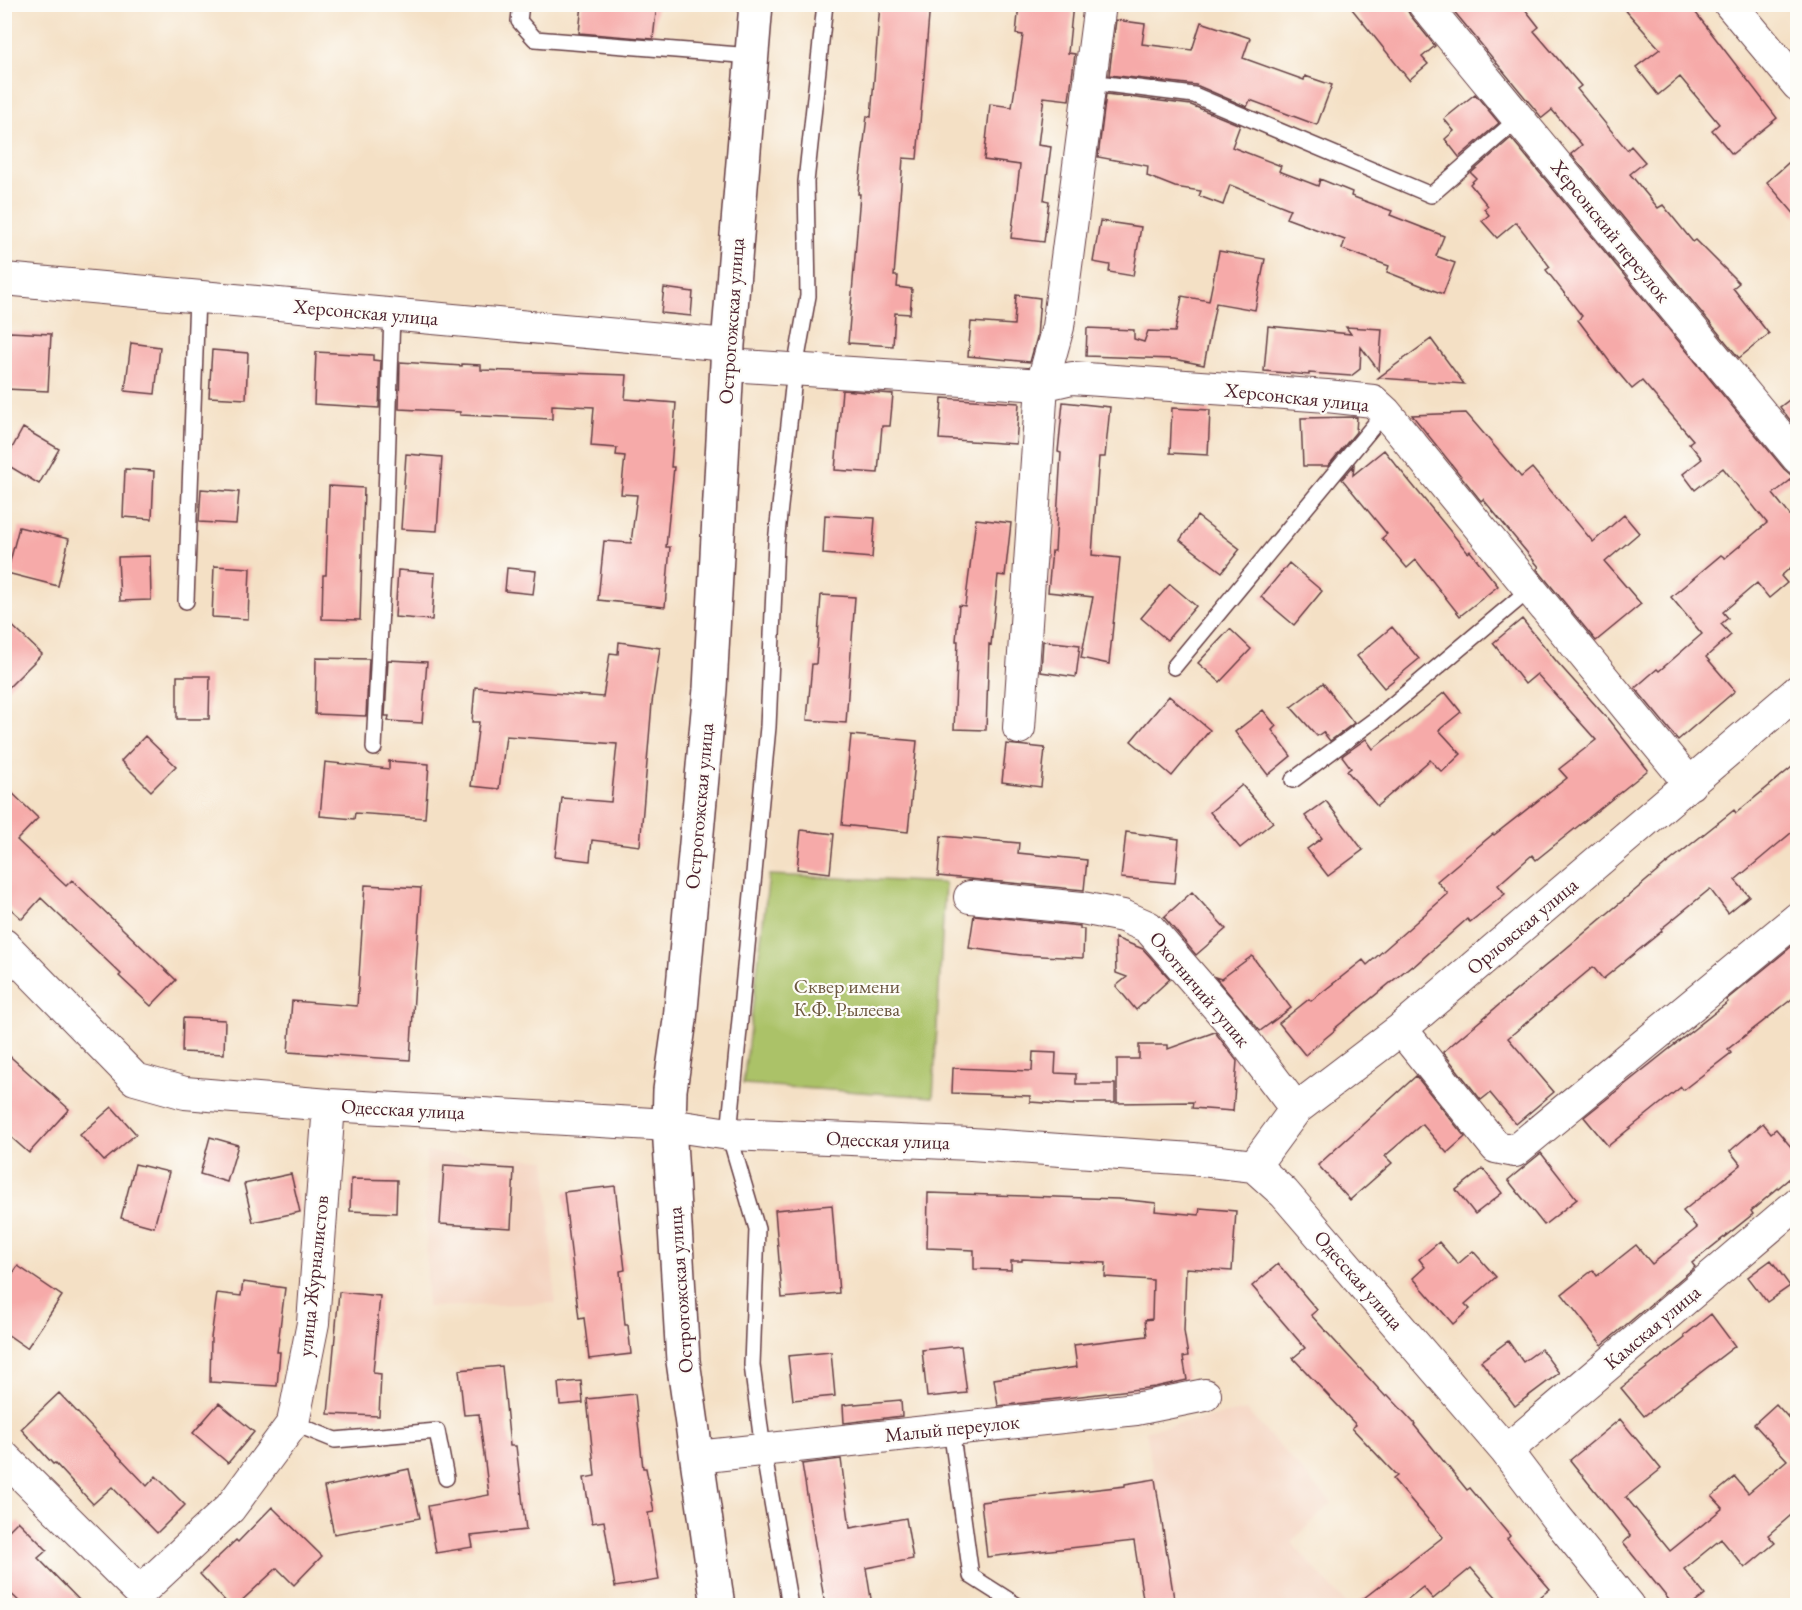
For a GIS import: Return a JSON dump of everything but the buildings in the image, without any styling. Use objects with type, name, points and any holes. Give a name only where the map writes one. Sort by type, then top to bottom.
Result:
[{"type":"street","name":"Острогожская улица","points":[[718,1605],[683,1361],[669,1125],[670,1090],[681,1008],[710,689],[727,355],[756,4]]},
{"type":"street","points":[[1019,728],[1042,385],[1058,327],[1100,4]]},
{"type":"street","name":"Херсонский переулок","points":[[1424,4],[1797,458]]},
{"type":"street","points":[[1730,4],[1797,85]]},
{"type":"street","name":"Херсонская улица","points":[[4,279],[392,314],[727,355],[795,369],[1042,385],[1072,378],[1373,401],[1385,412],[1690,784]]},
{"type":"street","name":"Орловская улица","points":[[1254,1166],[1296,1109],[1401,1029],[1797,691]]},
{"type":"street","name":"Охотничий тупик","points":[[970,897],[1082,908],[1123,916],[1148,927],[1228,1019],[1296,1109]]},
{"type":"street","points":[[1401,1029],[1496,1147],[1515,1151],[1797,918]]},
{"type":"street","name":"Одесская улица","points":[[7,951],[135,1079],[185,1093],[329,1105],[669,1125],[729,1134],[971,1144],[1193,1159],[1254,1166],[1284,1193],[1506,1451],[1628,1605]]},
{"type":"street","name":"улица Журналистов","points":[[4,1457],[140,1592],[230,1508],[293,1423],[312,1323],[329,1105]]},
{"type":"street","name":"Камская улица","points":[[1506,1451],[1797,1203]]},
{"type":"street","name":"Малый переулок","points":[[697,1457],[1136,1409],[1205,1395]]},
{"type":"lane","points":[[521,4],[519,21],[535,39],[752,56]]},
{"type":"lane","points":[[790,1605],[752,1365],[757,1229],[729,1134],[768,727],[776,543],[795,369],[808,296],[806,182],[825,4]]},
{"type":"lane","points":[[1090,82],[1194,95],[1431,195],[1519,118]]},
{"type":"lane","points":[[186,601],[197,297]]},
{"type":"lane","points":[[374,748],[385,528],[392,314]]},
{"type":"lane","points":[[1174,667],[1385,412]]},
{"type":"lane","points":[[1293,780],[1377,718],[1529,590]]},
{"type":"lane","points":[[293,1423],[335,1440],[437,1431],[446,1478]]},
{"type":"lane","points":[[951,1428],[971,1576],[1018,1605]]},
{"type":"shaded area","points":[[426,1152],[546,1160],[555,1303],[427,1307]]},
{"type":"shaded area","points":[[1246,1410],[1332,1503],[1291,1542],[1347,1605],[1175,1605],[1146,1430]]},
{"type":"green space","name":"Сквер имени К.Ф. Рылеева","points":[[769,875],[945,883],[933,1097],[743,1084]]}]
